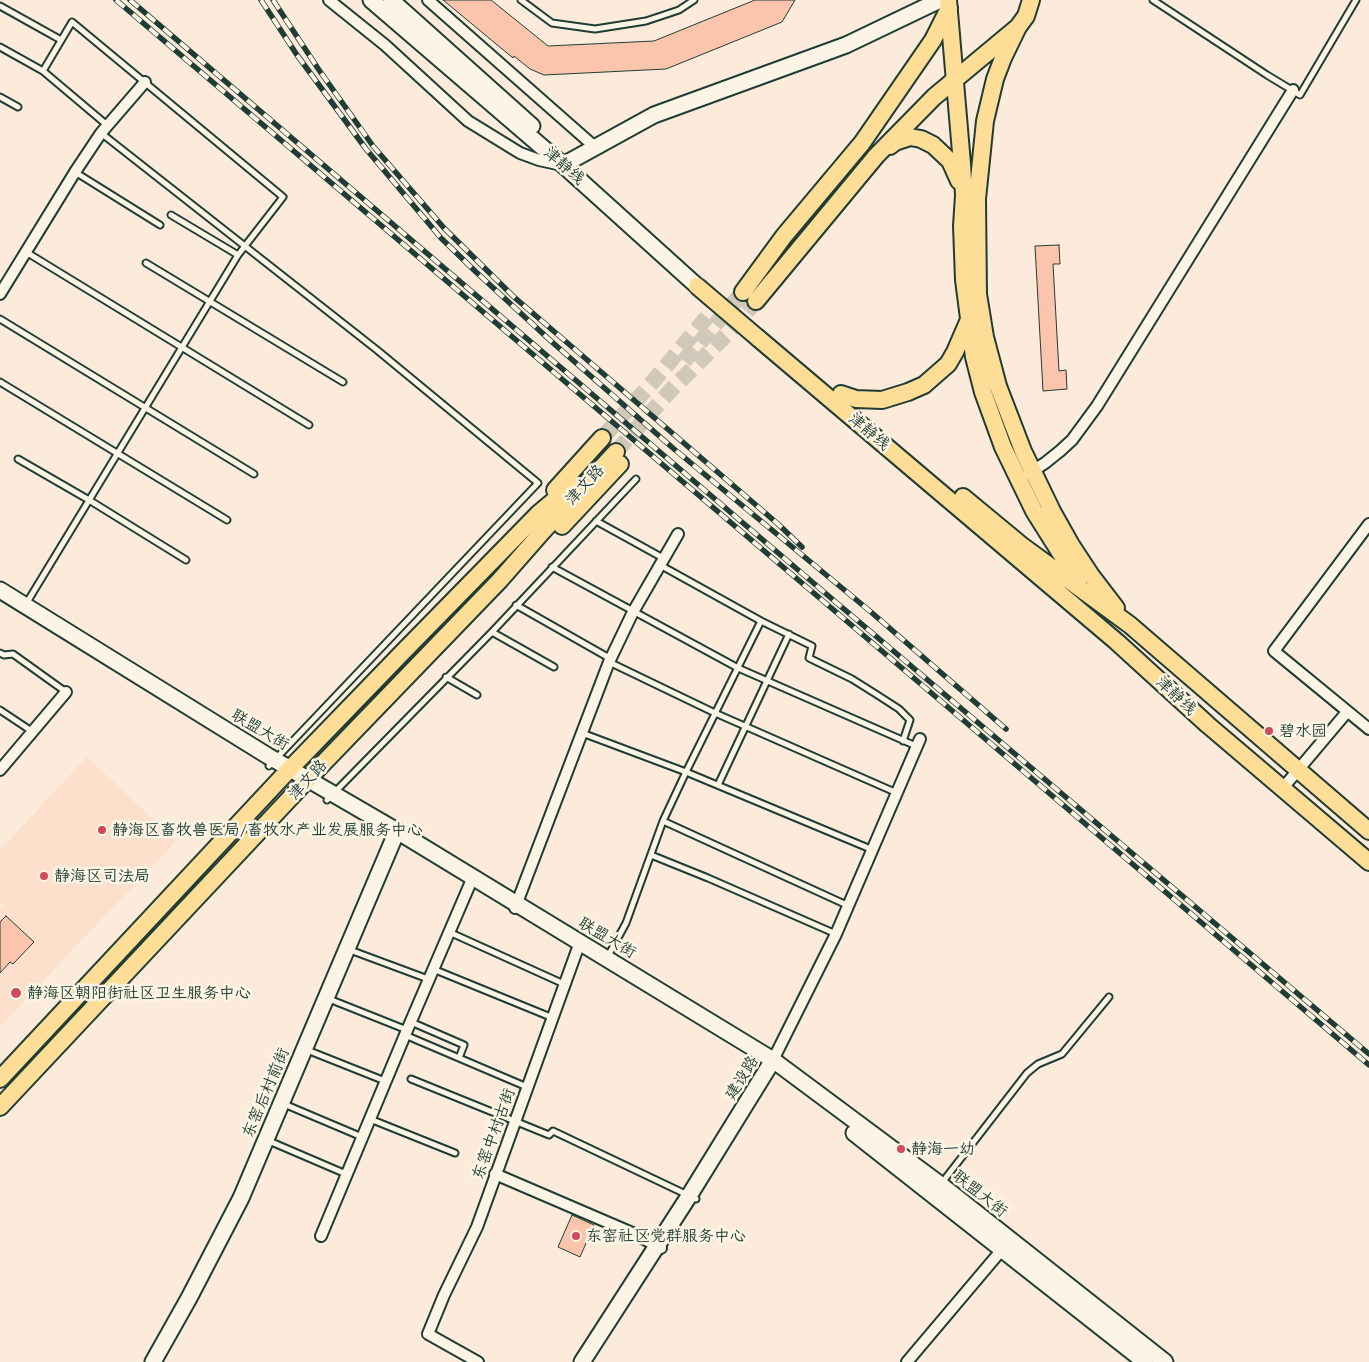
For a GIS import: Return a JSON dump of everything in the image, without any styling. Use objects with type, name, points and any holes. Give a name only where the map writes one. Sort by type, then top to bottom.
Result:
[{"type":"main road","name":"津静线","points":[[371,0],[568,163]]},
{"type":"main road","name":"津静线","points":[[391,0],[700,282],[1117,642],[1208,725],[1369,862]]},
{"type":"main road","points":[[1031,0],[1026,16],[1018,27],[995,79],[985,121],[977,199],[978,294],[985,337],[1034,511],[1117,642]]},
{"type":"main road","points":[[568,163],[660,112],[846,45],[946,3]]},
{"type":"main road","points":[[946,3],[958,114],[964,195],[962,226],[964,280],[974,357],[983,392],[1003,447],[1053,513],[1090,574],[1130,625]]},
{"type":"main road","points":[[946,3],[929,47],[862,143],[784,236],[744,293],[934,97],[1018,27]]},
{"type":"main road","points":[[876,156],[895,142],[910,137],[921,139],[934,145],[950,161],[964,195]]},
{"type":"main road","points":[[840,394],[856,399],[882,400],[924,385],[948,364],[956,352],[978,294]]},
{"type":"main road","name":"津静线","points":[[761,334],[840,394],[1021,545],[1130,625],[1369,831]]},
{"type":"main road","name":"津文路","points":[[0,1079],[287,772],[538,514],[612,449],[588,500],[531,558],[500,580],[305,783],[0,1107]]},
{"type":"main road","name":"联盟大街","points":[[0,590],[23,608],[272,763],[579,945],[772,1065],[937,1190],[1006,1245],[1165,1362]]},
{"type":"main road","points":[[0,597],[23,608]]},
{"type":"main road","name":"东窑后村前街","points":[[153,1362],[230,1220],[395,835]]},
{"type":"main road","name":"建设路","points":[[582,1362],[766,1087],[772,1065]]},
{"type":"main road","points":[[1006,1245],[1145,1362]]},
{"type":"main road","name":"建设路","points":[[590,1362],[660,1247]]},
{"type":"street","points":[[329,0],[385,45],[468,121],[520,153],[539,160],[568,163]]},
{"type":"street","points":[[428,0],[596,148]]},
{"type":"street","points":[[0,294],[75,172],[104,129],[145,82]]},
{"type":"street","points":[[1025,475],[1045,463],[1072,440],[1097,406],[1293,90]]},
{"type":"street","points":[[1369,524],[1274,651],[1369,729]]},
{"type":"street","points":[[515,907],[610,660],[633,612],[678,534]]},
{"type":"street","points":[[0,770],[66,692]]},
{"type":"street","points":[[1282,789],[1347,712]]},
{"type":"street","points":[[772,1065],[849,906],[918,743]]},
{"type":"street","points":[[320,1236],[448,932],[472,881]]},
{"type":"street","name":"东窑中村古街","points":[[478,1362],[428,1334],[477,1227],[579,945]]},
{"type":"street","points":[[495,1174],[660,1247]]},
{"type":"street","points":[[907,1362],[1006,1245]]},
{"type":"lane","points":[[520,0],[552,23],[595,29],[646,21],[679,10],[694,0]]},
{"type":"lane","points":[[1153,0],[1267,75],[1300,94],[1356,0]]},
{"type":"lane","points":[[0,6],[61,40]]},
{"type":"lane","points":[[23,608],[238,255],[283,197],[72,22],[43,71]]},
{"type":"lane","points":[[0,47],[43,71],[104,129],[244,246],[377,350],[538,483],[272,763]]},
{"type":"lane","points":[[0,97],[18,107]]},
{"type":"lane","points":[[75,172],[160,225]]},
{"type":"lane","points":[[171,215],[238,255]]},
{"type":"lane","points":[[26,252],[309,425]]},
{"type":"lane","points":[[146,263],[343,382]]},
{"type":"lane","points":[[0,319],[254,474]]},
{"type":"lane","points":[[0,382],[227,520]]},
{"type":"lane","points":[[18,459],[186,560]]},
{"type":"lane","points":[[330,797],[492,632],[636,479]]},
{"type":"lane","points":[[596,521],[761,621],[812,646],[809,658],[852,679],[899,709],[910,720],[904,741]]},
{"type":"lane","points":[[552,567],[738,668],[904,741],[918,743]]},
{"type":"lane","points":[[516,606],[610,660],[715,713],[897,793]]},
{"type":"lane","points":[[605,961],[626,923],[663,821],[761,621]]},
{"type":"lane","points":[[492,632],[554,667]]},
{"type":"lane","points":[[718,785],[788,634]]},
{"type":"lane","points":[[0,653],[4,655],[13,654],[66,692]]},
{"type":"lane","points":[[446,678],[477,695]]},
{"type":"lane","points":[[0,710],[33,732]]},
{"type":"lane","points":[[581,733],[686,772],[873,850]]},
{"type":"lane","points":[[663,821],[849,906]]},
{"type":"lane","points":[[651,855],[836,934]]},
{"type":"lane","points":[[448,932],[565,984]]},
{"type":"lane","points":[[347,948],[431,974],[553,1018]]},
{"type":"lane","points":[[937,1190],[1027,1073],[1038,1064],[1062,1054],[1109,997]]},
{"type":"lane","points":[[326,998],[407,1029],[464,1045],[459,1058]]},
{"type":"lane","points":[[407,1029],[459,1058],[527,1087]]},
{"type":"lane","points":[[304,1049],[385,1081]]},
{"type":"lane","points":[[412,1079],[549,1135],[553,1131],[692,1198]]},
{"type":"lane","points":[[281,1103],[362,1137]]},
{"type":"lane","points":[[370,1118],[455,1153]]},
{"type":"lane","points":[[266,1139],[346,1174]]},
{"type":"shaded area","points":[[87,757],[176,841],[0,1026],[0,909],[4,905],[0,901],[0,850]]},
{"type":"building","points":[[443,0],[491,0],[548,46],[654,41],[755,0],[795,0],[782,22],[666,69],[544,75],[530,69],[514,56],[513,58]]},
{"type":"building","points":[[1059,245],[1060,264],[1053,264],[1059,371],[1066,370],[1067,389],[1043,391],[1035,246]]},
{"type":"building","points":[[6,916],[34,942],[13,964],[10,962],[0,973],[0,922]]},
{"type":"building","name":"东窑社区党群服务中心","points":[[572,1215],[594,1225],[580,1257],[558,1247]]},
{"type":"tunnel","points":[[684,361],[743,292]]},
{"type":"tunnel","points":[[616,452],[670,391],[731,330],[756,301]]},
{"type":"tunnel","points":[[602,438],[651,384],[712,311]]},
{"type":"railway","points":[[116,0],[1369,1065]]},
{"type":"railway","points":[[130,0],[1369,1054]]},
{"type":"railway","points":[[261,0],[297,55],[366,149],[441,238],[552,342],[674,449],[871,612],[1006,729]]},
{"type":"railway","points":[[273,0],[319,70],[373,146],[444,228],[514,297],[778,524],[802,547]]},
{"type":"place","name":"碧水园","points":[[1269,731]]},
{"type":"place","name":"静海区畜牧兽医局/畜牧水产业发展服务中心","points":[[102,830]]},
{"type":"place","name":"静海区司法局","points":[[44,876]]},
{"type":"place","name":"静海区朝阳街社区卫生服务中心","points":[[16,993]]},
{"type":"place","name":"静海一幼","points":[[901,1149]]},
{"type":"place","name":"东窑社区党群服务中心","points":[[576,1236]]}]
